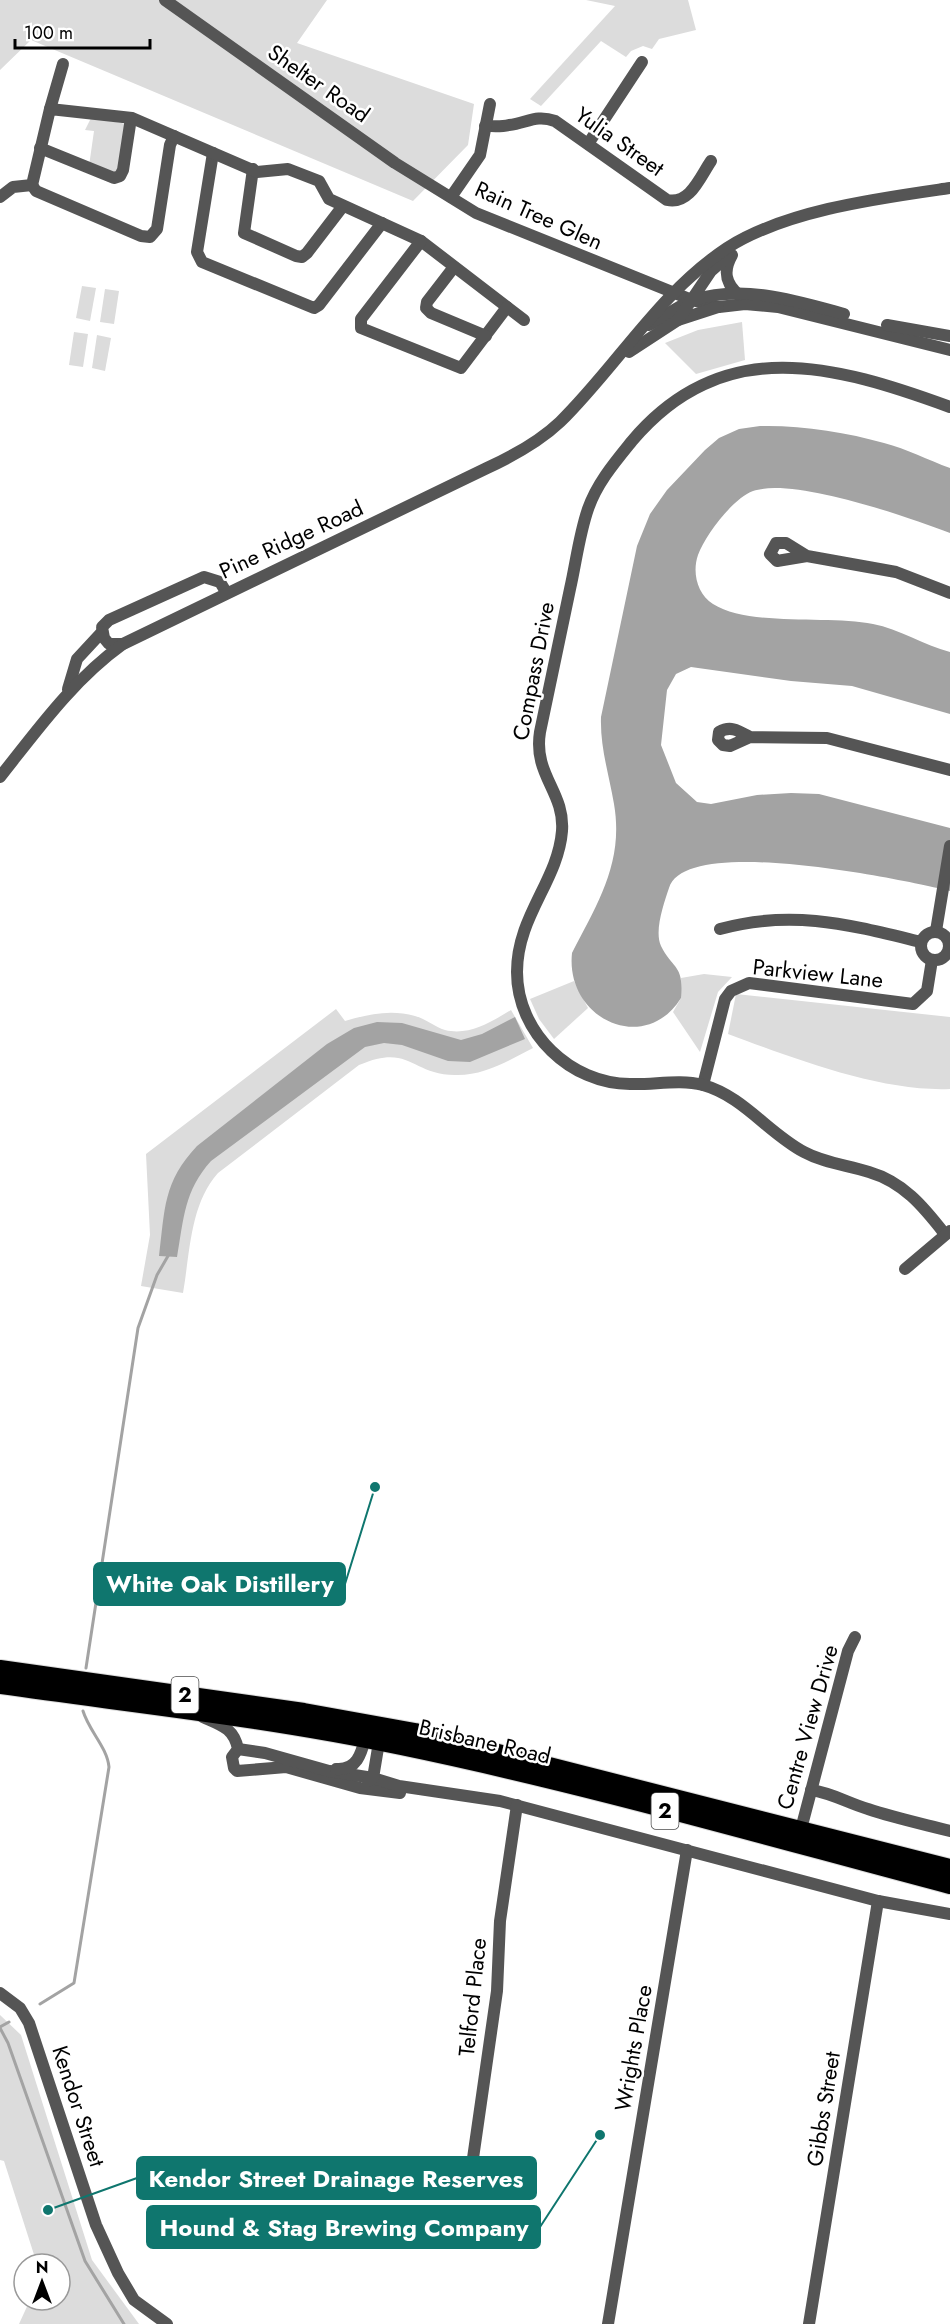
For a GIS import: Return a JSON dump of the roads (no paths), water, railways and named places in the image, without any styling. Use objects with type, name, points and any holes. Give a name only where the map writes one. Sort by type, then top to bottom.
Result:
[{"type":"highway","name":"Brisbane Road","points":[[0,1669],[373,1733],[544,1780],[950,1885]]},
{"type":"highway","name":"Brisbane Road","points":[[0,1685],[191,1712],[487,1748],[950,1868]]},
{"type":"street","name":"Shelter Road","points":[[165,0],[394,163],[451,197]]},
{"type":"street","points":[[588,144],[642,62]]},
{"type":"street","points":[[63,64],[32,185],[36,191],[141,236],[150,237],[157,229],[170,145],[174,136]]},
{"type":"street","name":"Rain Tree Glen","points":[[490,104],[480,155],[451,197],[487,218],[638,280],[692,300],[719,307]]},
{"type":"street","points":[[50,109],[131,118],[252,170],[266,172],[288,169],[319,181],[329,198],[421,241],[524,320]]},
{"type":"street","name":"Yulia Street","points":[[485,126],[510,125],[544,117],[555,121],[667,200],[676,202],[686,198],[711,161]]},
{"type":"street","points":[[40,148],[114,178],[120,176],[123,170],[131,118]]},
{"type":"street","points":[[213,153],[197,252],[202,262],[314,308],[319,305],[382,223]]},
{"type":"street","points":[[252,170],[243,233],[296,256],[302,257],[307,253],[343,206]]},
{"type":"street","points":[[0,198],[13,187],[32,185]]},
{"type":"street","name":"Pine Ridge Road","points":[[0,777],[68,691],[94,665],[123,644],[226,592],[521,451],[559,422],[618,359],[675,292],[717,255],[750,237],[804,215],[950,188]]},
{"type":"street","name":"Pine Ridge Road","points":[[618,359],[678,320],[711,271],[750,237]]},
{"type":"street","points":[[421,241],[361,319],[362,328],[457,369],[464,366],[507,307]]},
{"type":"street","points":[[734,252],[727,263],[725,275],[728,284],[739,295]]},
{"type":"street","points":[[454,267],[427,302],[426,308],[431,313],[486,336]]},
{"type":"street","points":[[645,327],[692,300],[739,295],[779,297],[888,326],[950,336]]},
{"type":"street","points":[[678,320],[719,307],[767,304],[950,350]]},
{"type":"street","name":"Compass Drive","points":[[947,1232],[909,1192],[890,1180],[804,1152],[777,1134],[741,1104],[703,1085],[675,1082],[631,1084],[589,1077],[568,1066],[542,1041],[521,1001],[517,973],[519,946],[526,920],[559,849],[562,829],[560,809],[540,765],[538,749],[588,509],[611,466],[646,424],[668,404],[696,387],[726,374],[754,368],[778,367],[807,370],[892,386],[950,407]]},
{"type":"street","points":[[807,556],[896,572],[950,593]]},
{"type":"street","points":[[68,691],[77,659],[102,633],[109,620],[204,577],[220,582],[226,592]]},
{"type":"street","points":[[102,633],[110,644],[123,644]]},
{"type":"street","points":[[750,737],[827,738],[950,770]]},
{"type":"street","points":[[936,931],[950,846]]},
{"type":"street","points":[[720,930],[751,920],[837,922],[921,942]]},
{"type":"street","points":[[936,931],[946,936],[949,949],[942,958],[932,960],[922,953],[921,942],[926,935],[936,931]]},
{"type":"street","name":"Parkview Lane","points":[[703,1085],[725,999],[738,986],[749,983],[913,1004],[921,1000],[927,991],[932,960]]},
{"type":"street","points":[[905,1269],[947,1232]]},
{"type":"street","name":"Centre View Drive","points":[[801,1829],[848,1651],[855,1637]]},
{"type":"street","points":[[191,1712],[226,1727],[235,1736],[238,1749],[232,1757],[234,1768],[237,1771],[248,1772],[280,1766],[353,1786],[406,1793],[422,1790]]},
{"type":"street","points":[[238,1749],[342,1770],[352,1767],[373,1733]]},
{"type":"street","points":[[373,1733],[373,1778]]},
{"type":"street","points":[[314,1766],[422,1790],[474,1795],[517,1805],[878,1901],[950,1914]]},
{"type":"street","points":[[353,1786],[373,1778]]},
{"type":"street","points":[[811,1790],[834,1794],[884,1814],[950,1831]]},
{"type":"street","name":"Telford Place","points":[[468,2193],[497,1991],[500,1921],[517,1805]]},
{"type":"street","name":"Wrights Place","points":[[608,2324],[687,1850]]},
{"type":"street","name":"Gibbs Street","points":[[809,2324],[878,1901]]},
{"type":"street","name":"Kendor Street","points":[[0,1993],[20,2008],[29,2023],[96,2225],[118,2273],[134,2300],[167,2324]]},
{"type":"waterway","points":[[86,1668],[138,1328],[157,1275],[168,1256]]},
{"type":"waterway","points":[[40,2004],[74,1983],[109,1767],[105,1753],[83,1711]]},
{"type":"waterway","points":[[0,2027],[9,2022]]},
{"type":"waterway","points":[[0,2028],[8,2043],[85,2261],[124,2324]]},
{"type":"place","name":"White Oak Distillery","points":[[375,1487]]},
{"type":"place","name":"Hound & Stag Brewing Company","points":[[600,2135]]},
{"type":"place","name":"Kendor Street Drainage Reserves","points":[[48,2210]]}]
